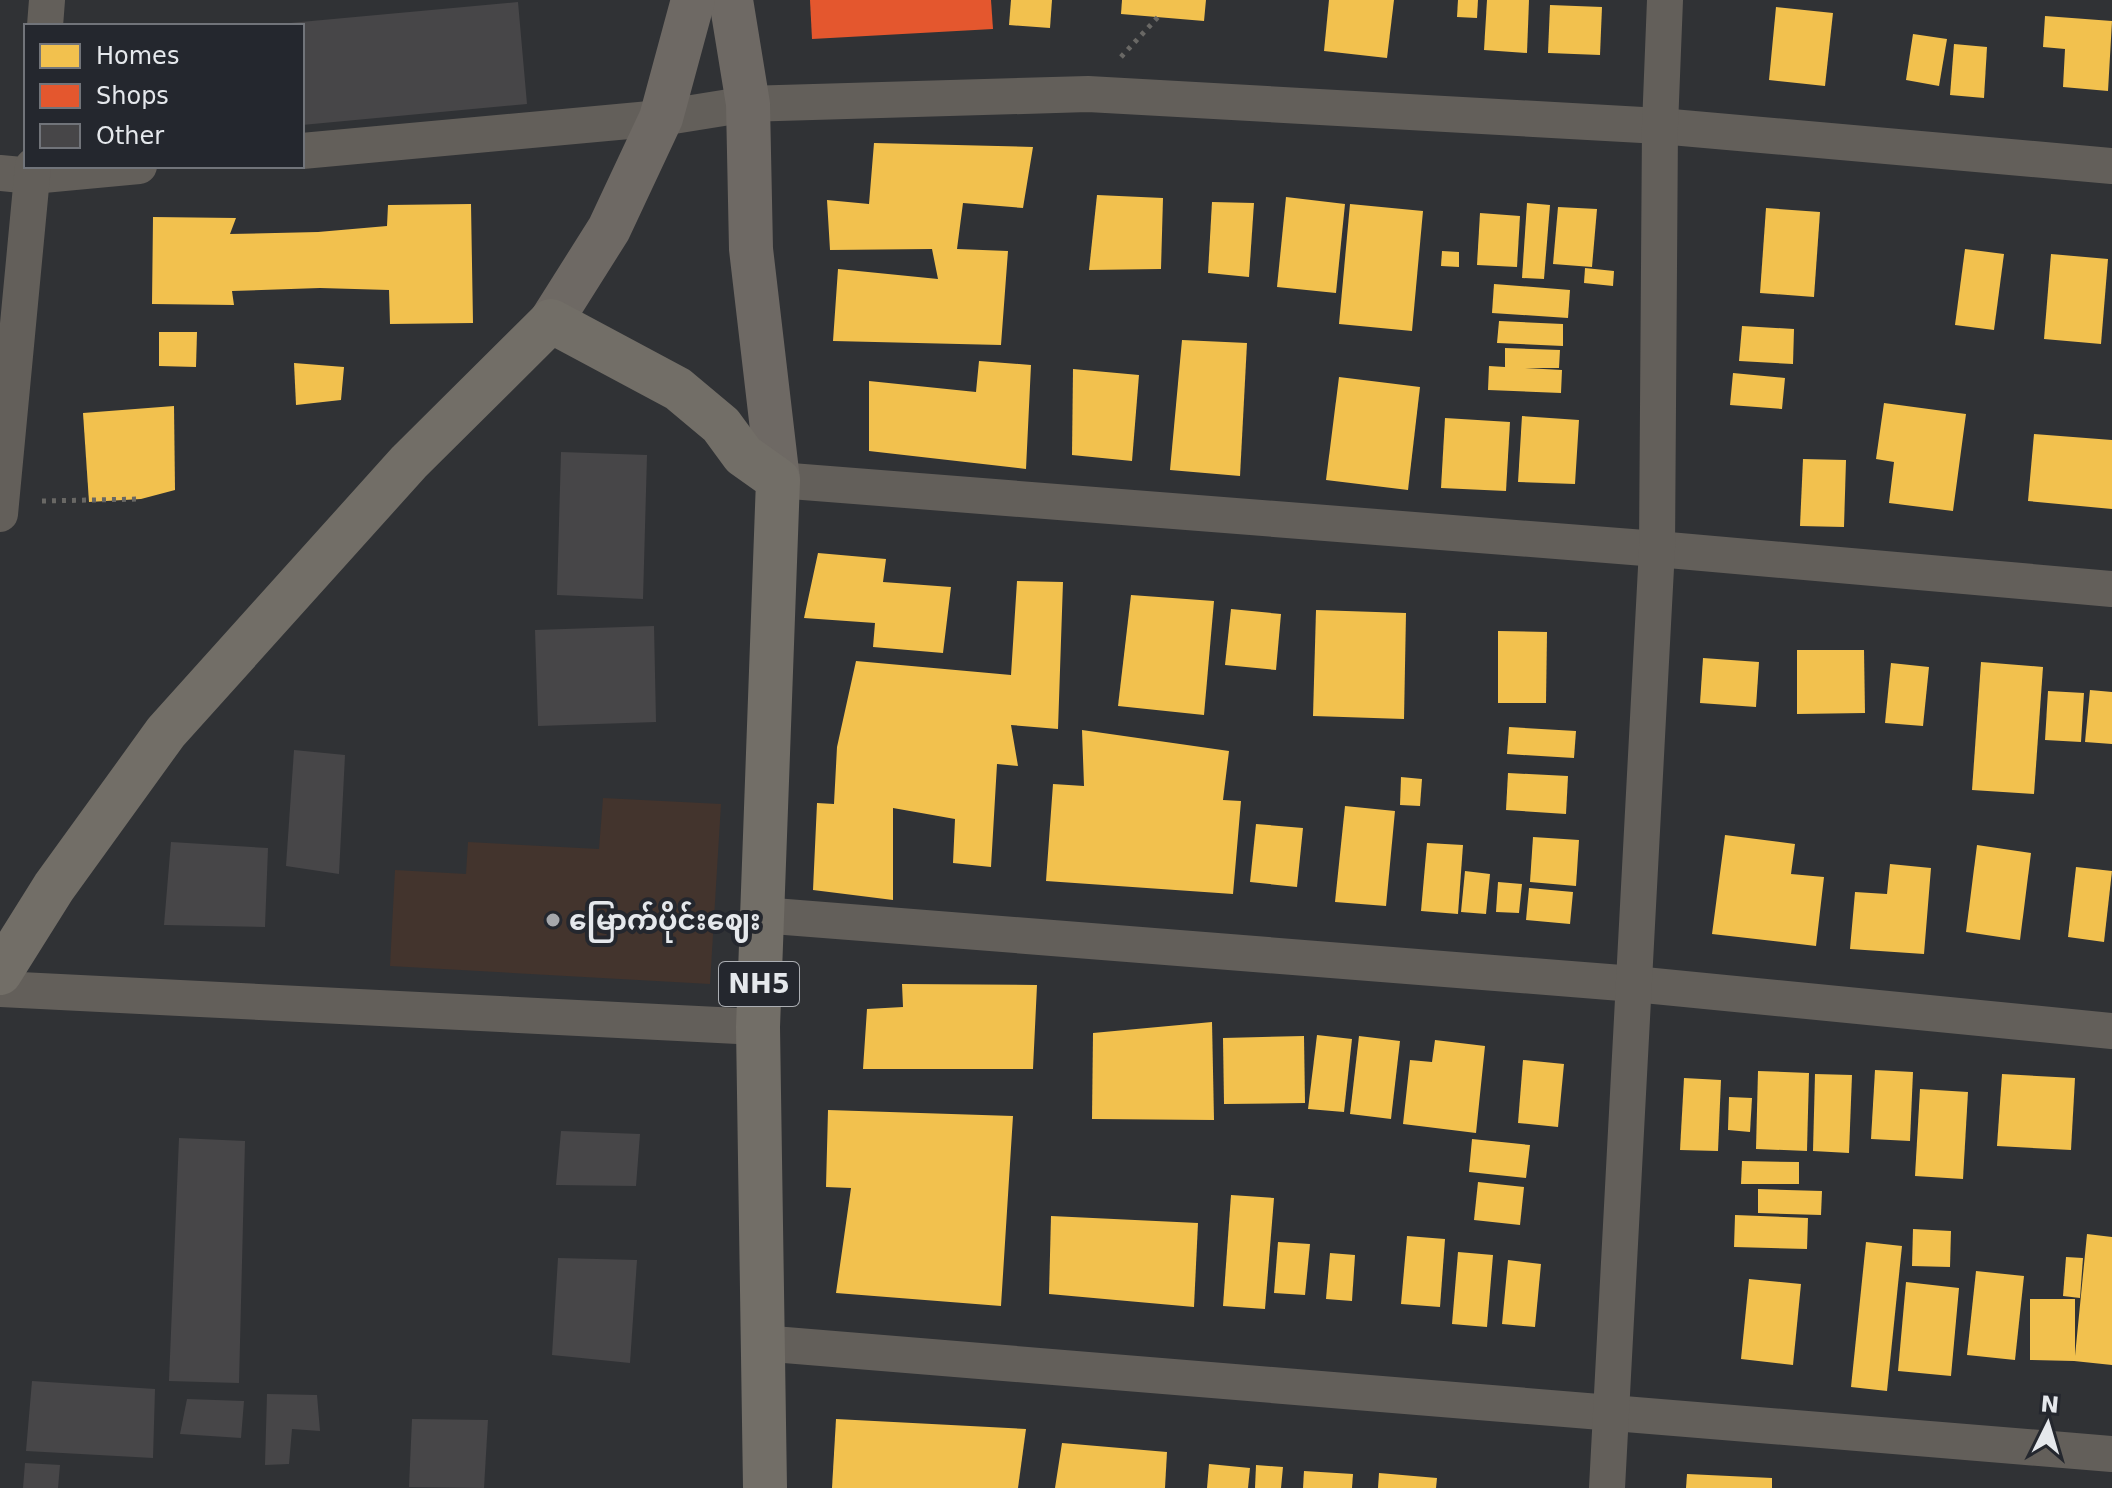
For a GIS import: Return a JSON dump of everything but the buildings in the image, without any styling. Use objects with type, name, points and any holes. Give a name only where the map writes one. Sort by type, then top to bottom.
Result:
[{"type":"highway","points":[[0,973],[54,887],[166,732],[409,462],[551,321],[678,389],[721,425],[743,455],[778,480]]},
{"type":"highway","name":"NH5","points":[[765,1488],[758,1027],[778,480]]},
{"type":"main road","points":[[551,321],[609,229],[661,118],[693,0]]},
{"type":"main road","points":[[731,0],[748,104],[751,249],[778,480]]},
{"type":"street","points":[[45,24],[47,0]]},
{"type":"street","points":[[1607,1488],[1657,549],[1660,126],[1665,0]]},
{"type":"street","points":[[304,151],[661,118],[748,104],[1088,94],[1660,126],[2112,166]]},
{"type":"street","points":[[0,514],[21,172],[100,168]]},
{"type":"street","points":[[778,480],[1657,549],[2112,589]]},
{"type":"street","points":[[761,915],[1634,984],[2112,1031]]},
{"type":"street","points":[[0,989],[758,1027]]},
{"type":"street","points":[[761,1343],[2112,1454]]},
{"type":"path","points":[[1,502],[141,499]]},
{"type":"shaded area","name":"မြောက်ပိုင်းဈေး","points":[[603,798],[721,804],[710,984],[390,966],[395,870],[466,874],[468,842],[599,849]]},
{"type":"place","name":"မြောက်ပိုင်းဈေး","points":[[553,920]]}]
